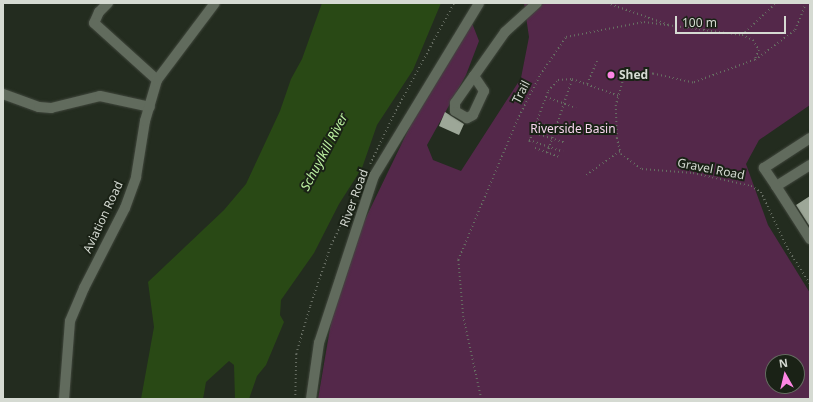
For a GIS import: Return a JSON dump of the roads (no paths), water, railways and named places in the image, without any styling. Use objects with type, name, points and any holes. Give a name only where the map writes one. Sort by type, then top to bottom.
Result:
[{"type":"street","points":[[108,3],[99,12],[94,23],[157,80],[215,3]]},
{"type":"street","name":"River Road","points":[[311,399],[319,343],[374,176],[479,3]]},
{"type":"street","points":[[474,76],[505,32],[537,3]]},
{"type":"street","name":"Aviation Road","points":[[64,399],[70,321],[84,288],[125,208],[136,177],[157,80]]},
{"type":"street","points":[[3,94],[39,107],[51,108],[100,96],[150,107]]},
{"type":"street","points":[[810,138],[764,168],[810,239]]},
{"type":"street","points":[[776,186],[810,165]]},
{"type":"water","name":"Schuylkill River","points":[[322,3],[441,3],[413,70],[377,125],[362,168],[339,204],[314,253],[281,300],[280,315],[284,322],[266,365],[257,376],[249,399],[235,399],[234,365],[229,361],[206,382],[203,399],[141,399],[154,327],[148,282],[224,210],[246,184],[280,111],[291,79],[302,59]]},
{"type":"place","name":"Shed","points":[[611,75]]},
{"type":"park label","name":"Riverside Basin","points":[[573,129]]}]
